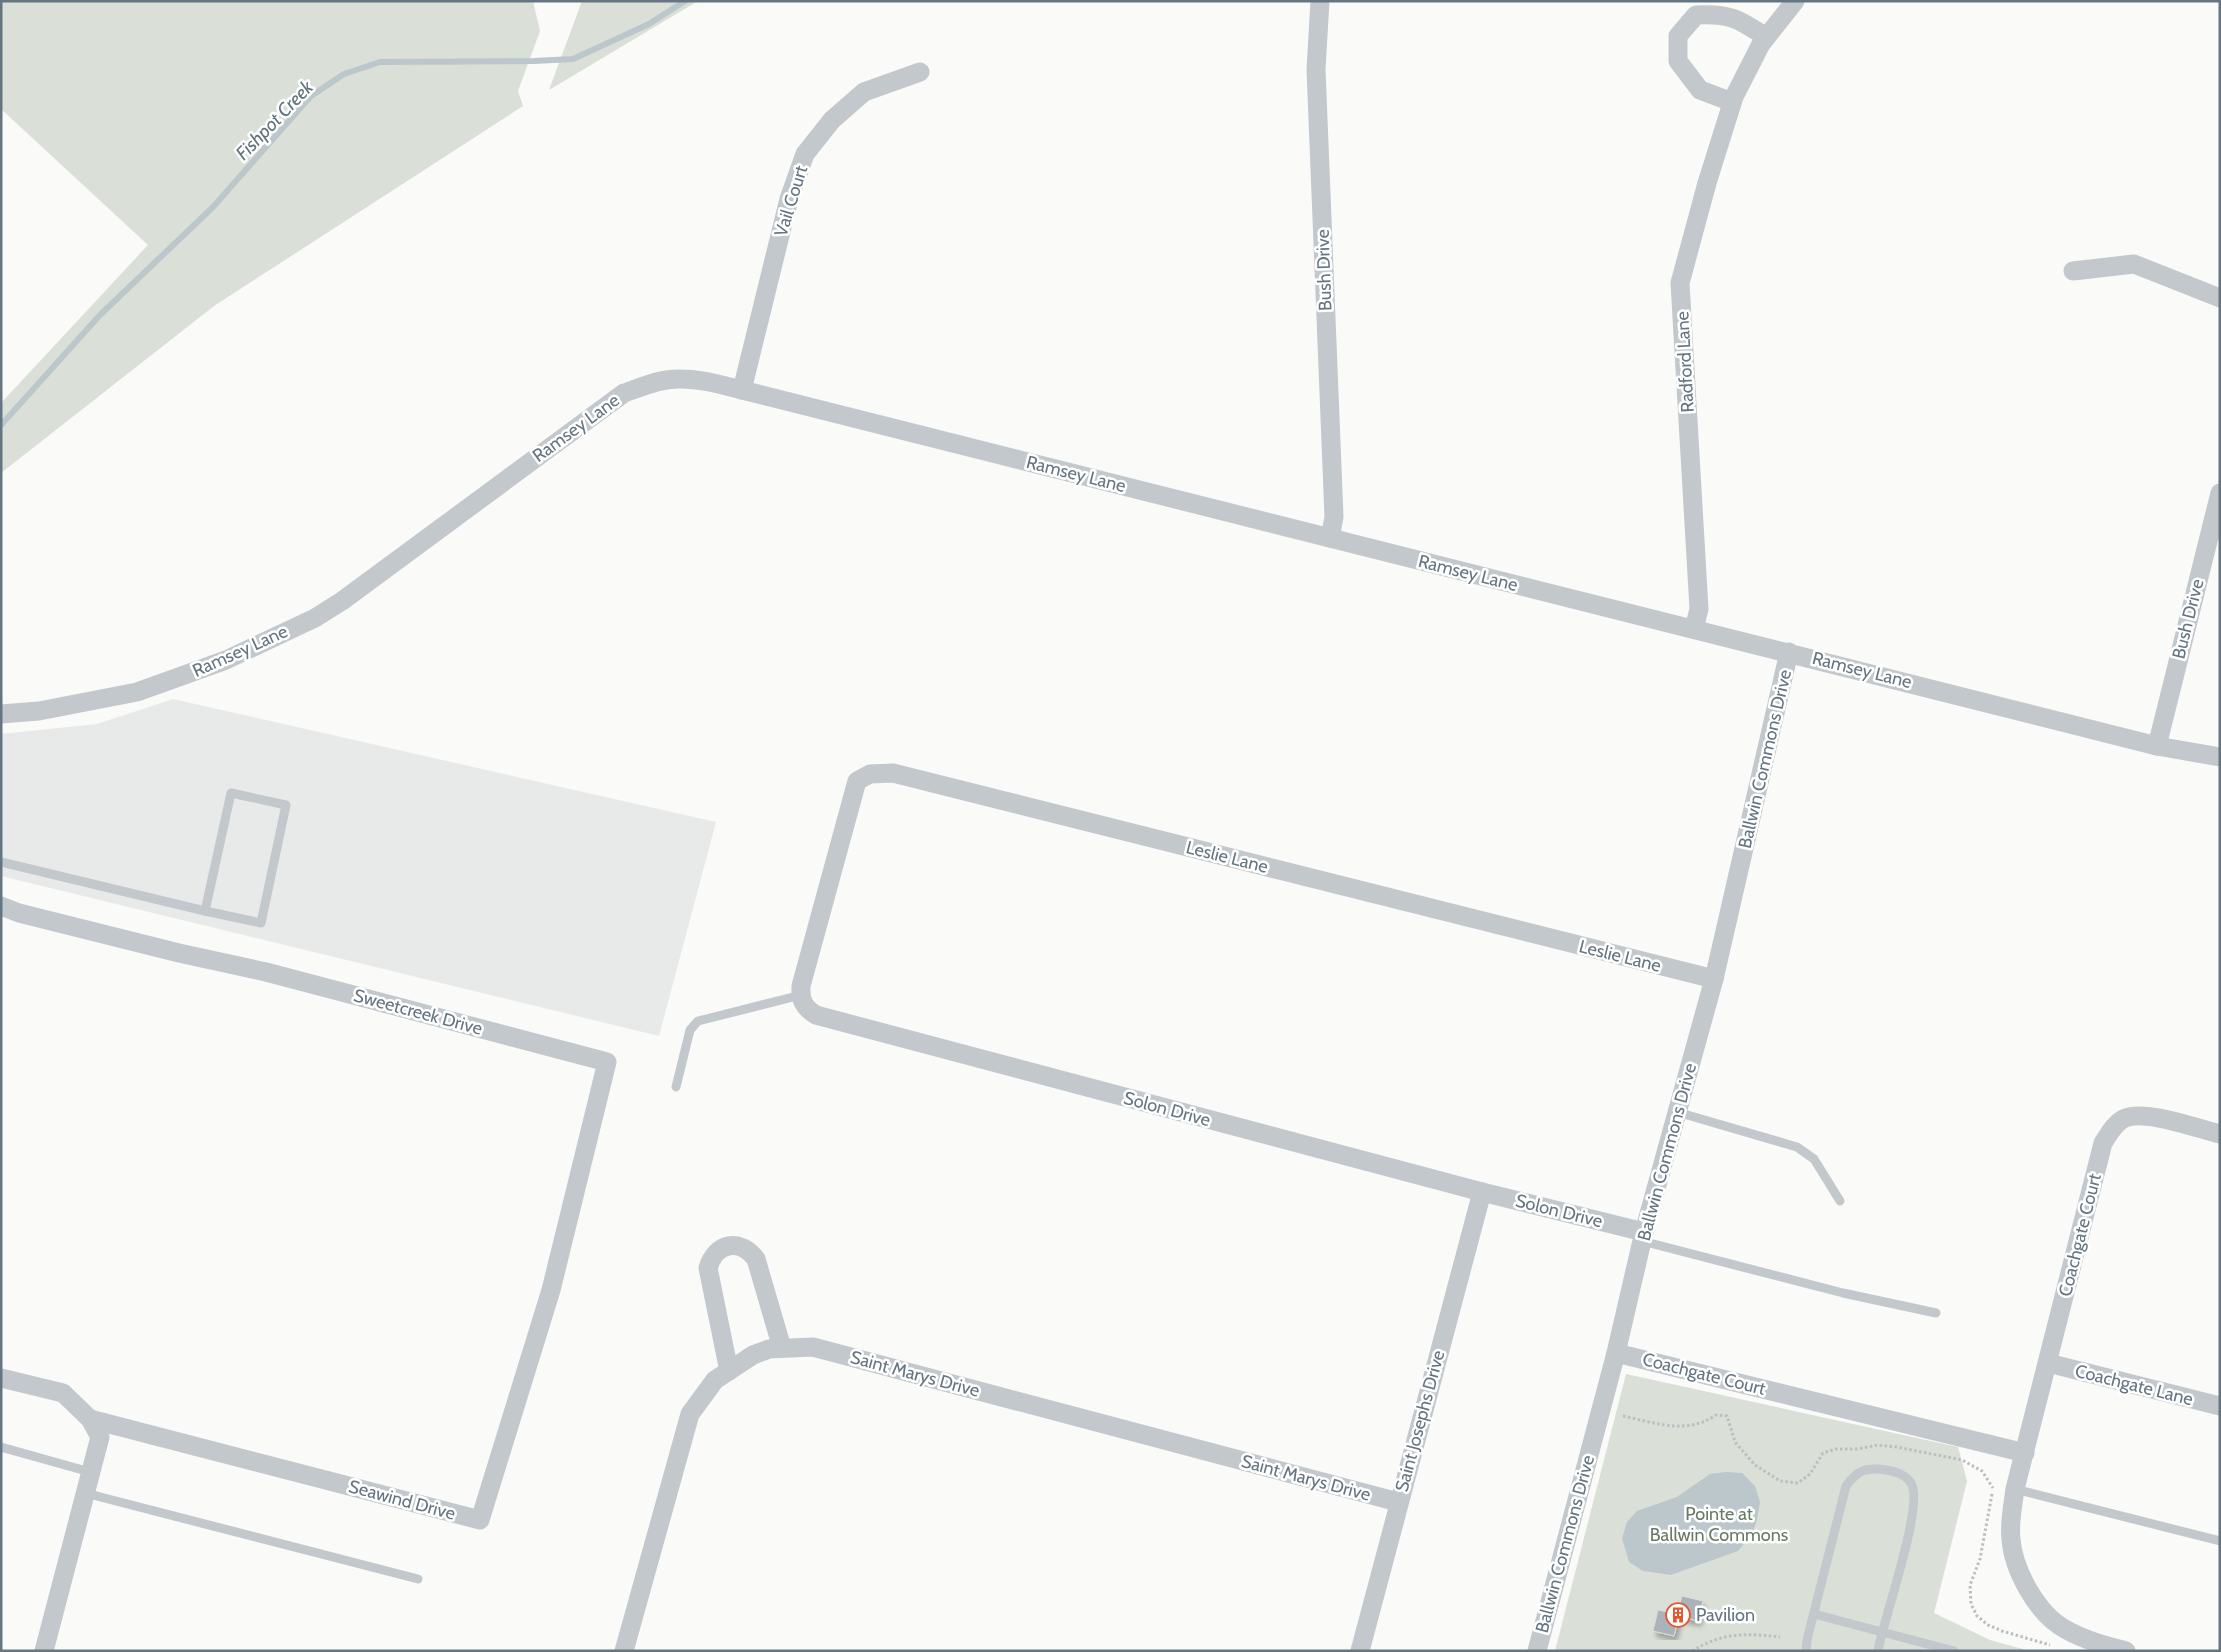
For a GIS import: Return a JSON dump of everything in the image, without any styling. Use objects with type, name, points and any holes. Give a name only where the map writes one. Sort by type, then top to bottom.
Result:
[{"type":"street","name":"Bush Drive","points":[[1320,1],[1316,68],[1334,517],[1330,538]]},
{"type":"street","name":"Radford Lane","points":[[1694,629],[1699,609],[1680,283],[1707,183],[1732,102],[1766,37],[1795,1]]},
{"type":"street","points":[[1732,102],[1700,90],[1678,62],[1678,36],[1696,14],[1716,14],[1740,20],[1766,37]]},
{"type":"street","name":"Vail Court","points":[[742,390],[789,198],[805,154],[832,120],[864,92],[920,72]]},
{"type":"street","points":[[2073,271],[2134,264],[2220,298]]},
{"type":"street","name":"Ramsey Lane","points":[[1,714],[39,711],[137,692],[226,660],[315,618],[624,393],[658,382],[680,378],[707,381],[2157,746],[2220,757]]},
{"type":"street","name":"Bush Drive","points":[[2157,746],[2220,493]]},
{"type":"street","name":"Ballwin Commons Drive","points":[[1537,1651],[1616,1353],[1643,1237],[1714,979],[1789,652]]},
{"type":"street","name":"Leslie Lane","points":[[800,995],[857,781],[870,774],[893,773],[1714,979]]},
{"type":"street","name":"Sweetcreek Drive","points":[[1,906],[19,913],[179,953],[266,972],[607,1062],[551,1290]]},
{"type":"street","name":"Solon Drive","points":[[800,995],[808,1010],[821,1017],[1482,1192],[1643,1237]]},
{"type":"street","name":"Coachgate Court","points":[[2126,1651],[2096,1643],[2063,1628],[2042,1608],[2026,1587],[2016,1562],[2010,1539],[2015,1489],[2103,1143],[2113,1127],[2124,1118],[2142,1115],[2220,1134]]},
{"type":"street","name":"Saint Josephs Drive","points":[[1360,1651],[1398,1502],[1482,1192]]},
{"type":"street","points":[[729,1371],[708,1268],[711,1260],[724,1248],[741,1246],[751,1252],[756,1259],[782,1348]]},
{"type":"street","name":"Seawind Drive","points":[[90,1419],[480,1520],[551,1290]]},
{"type":"street","name":"Saint Marys Drive","points":[[624,1651],[690,1414],[715,1380],[753,1355],[769,1349],[813,1347],[1398,1502]]},
{"type":"street","name":"Coachgate Court","points":[[1616,1353],[2025,1453]]},
{"type":"street","name":"Coachgate Lane","points":[[2048,1363],[2220,1406]]},
{"type":"street","name":"Seawind Drive","points":[[1,1378],[63,1393],[90,1419],[100,1437],[44,1651]]},
{"type":"lane","points":[[1,862],[205,911],[261,923],[286,806],[231,793],[205,911]]},
{"type":"lane","points":[[676,1087],[690,1030],[698,1021],[800,995]]},
{"type":"lane","points":[[1677,1112],[1797,1146],[1814,1159],[1840,1201]]},
{"type":"lane","points":[[1643,1237],[1842,1293],[1936,1313]]},
{"type":"lane","points":[[1,1447],[90,1472]]},
{"type":"lane","points":[[1806,1651],[1846,1486],[1855,1474],[1868,1468],[1899,1473],[1911,1483],[1915,1494],[1912,1517],[1878,1651]]},
{"type":"lane","points":[[2015,1489],[2220,1541]]},
{"type":"lane","points":[[85,1493],[418,1579]]},
{"type":"lane","points":[[1814,1614],[1882,1630],[1954,1651]]},
{"type":"path","points":[[1623,1416],[1674,1427],[1704,1423],[1716,1415],[1726,1416],[1735,1442],[1755,1465],[1780,1482],[1798,1483],[1810,1474],[1823,1453],[1836,1449],[1857,1449],[1878,1445],[1898,1447],[1962,1460],[1982,1471],[1994,1486],[1980,1559],[1970,1585],[1971,1604],[1977,1616],[1988,1625],[2053,1646]]},
{"type":"path","points":[[1692,1651],[1722,1636],[1753,1634],[1780,1637]]},
{"type":"shaded area","points":[[173,699],[716,822],[659,1036],[1,876],[1,734],[97,724]]},
{"type":"shaded area","points":[[1742,1473],[1755,1486],[1760,1502],[1752,1534],[1738,1551],[1671,1575],[1643,1571],[1629,1562],[1622,1538],[1627,1522],[1637,1511],[1677,1497],[1710,1474]]},
{"type":"green space","points":[[1,1],[533,1],[540,31],[518,91],[523,106],[214,306],[1,473],[1,403],[148,245],[1,109]]},
{"type":"green space","points":[[582,1],[698,1],[549,90]]},
{"type":"green space","name":"Pointe at Ballwin Commons","points":[[1626,1374],[1958,1447],[1967,1481],[1934,1613],[1990,1640],[2030,1651],[1555,1651]]},
{"type":"building","name":"Pavilion","points":[[1682,1596],[1703,1601],[1698,1621],[1679,1616],[1674,1636],[1653,1631],[1658,1610],[1677,1614]]},
{"type":"waterway","name":"Fishpot Creek","points":[[1,425],[100,315],[213,207],[311,96],[344,74],[380,62],[573,59],[649,24],[685,1]]},
{"type":"place","name":"Pavilion","points":[[1678,1615]]}]
